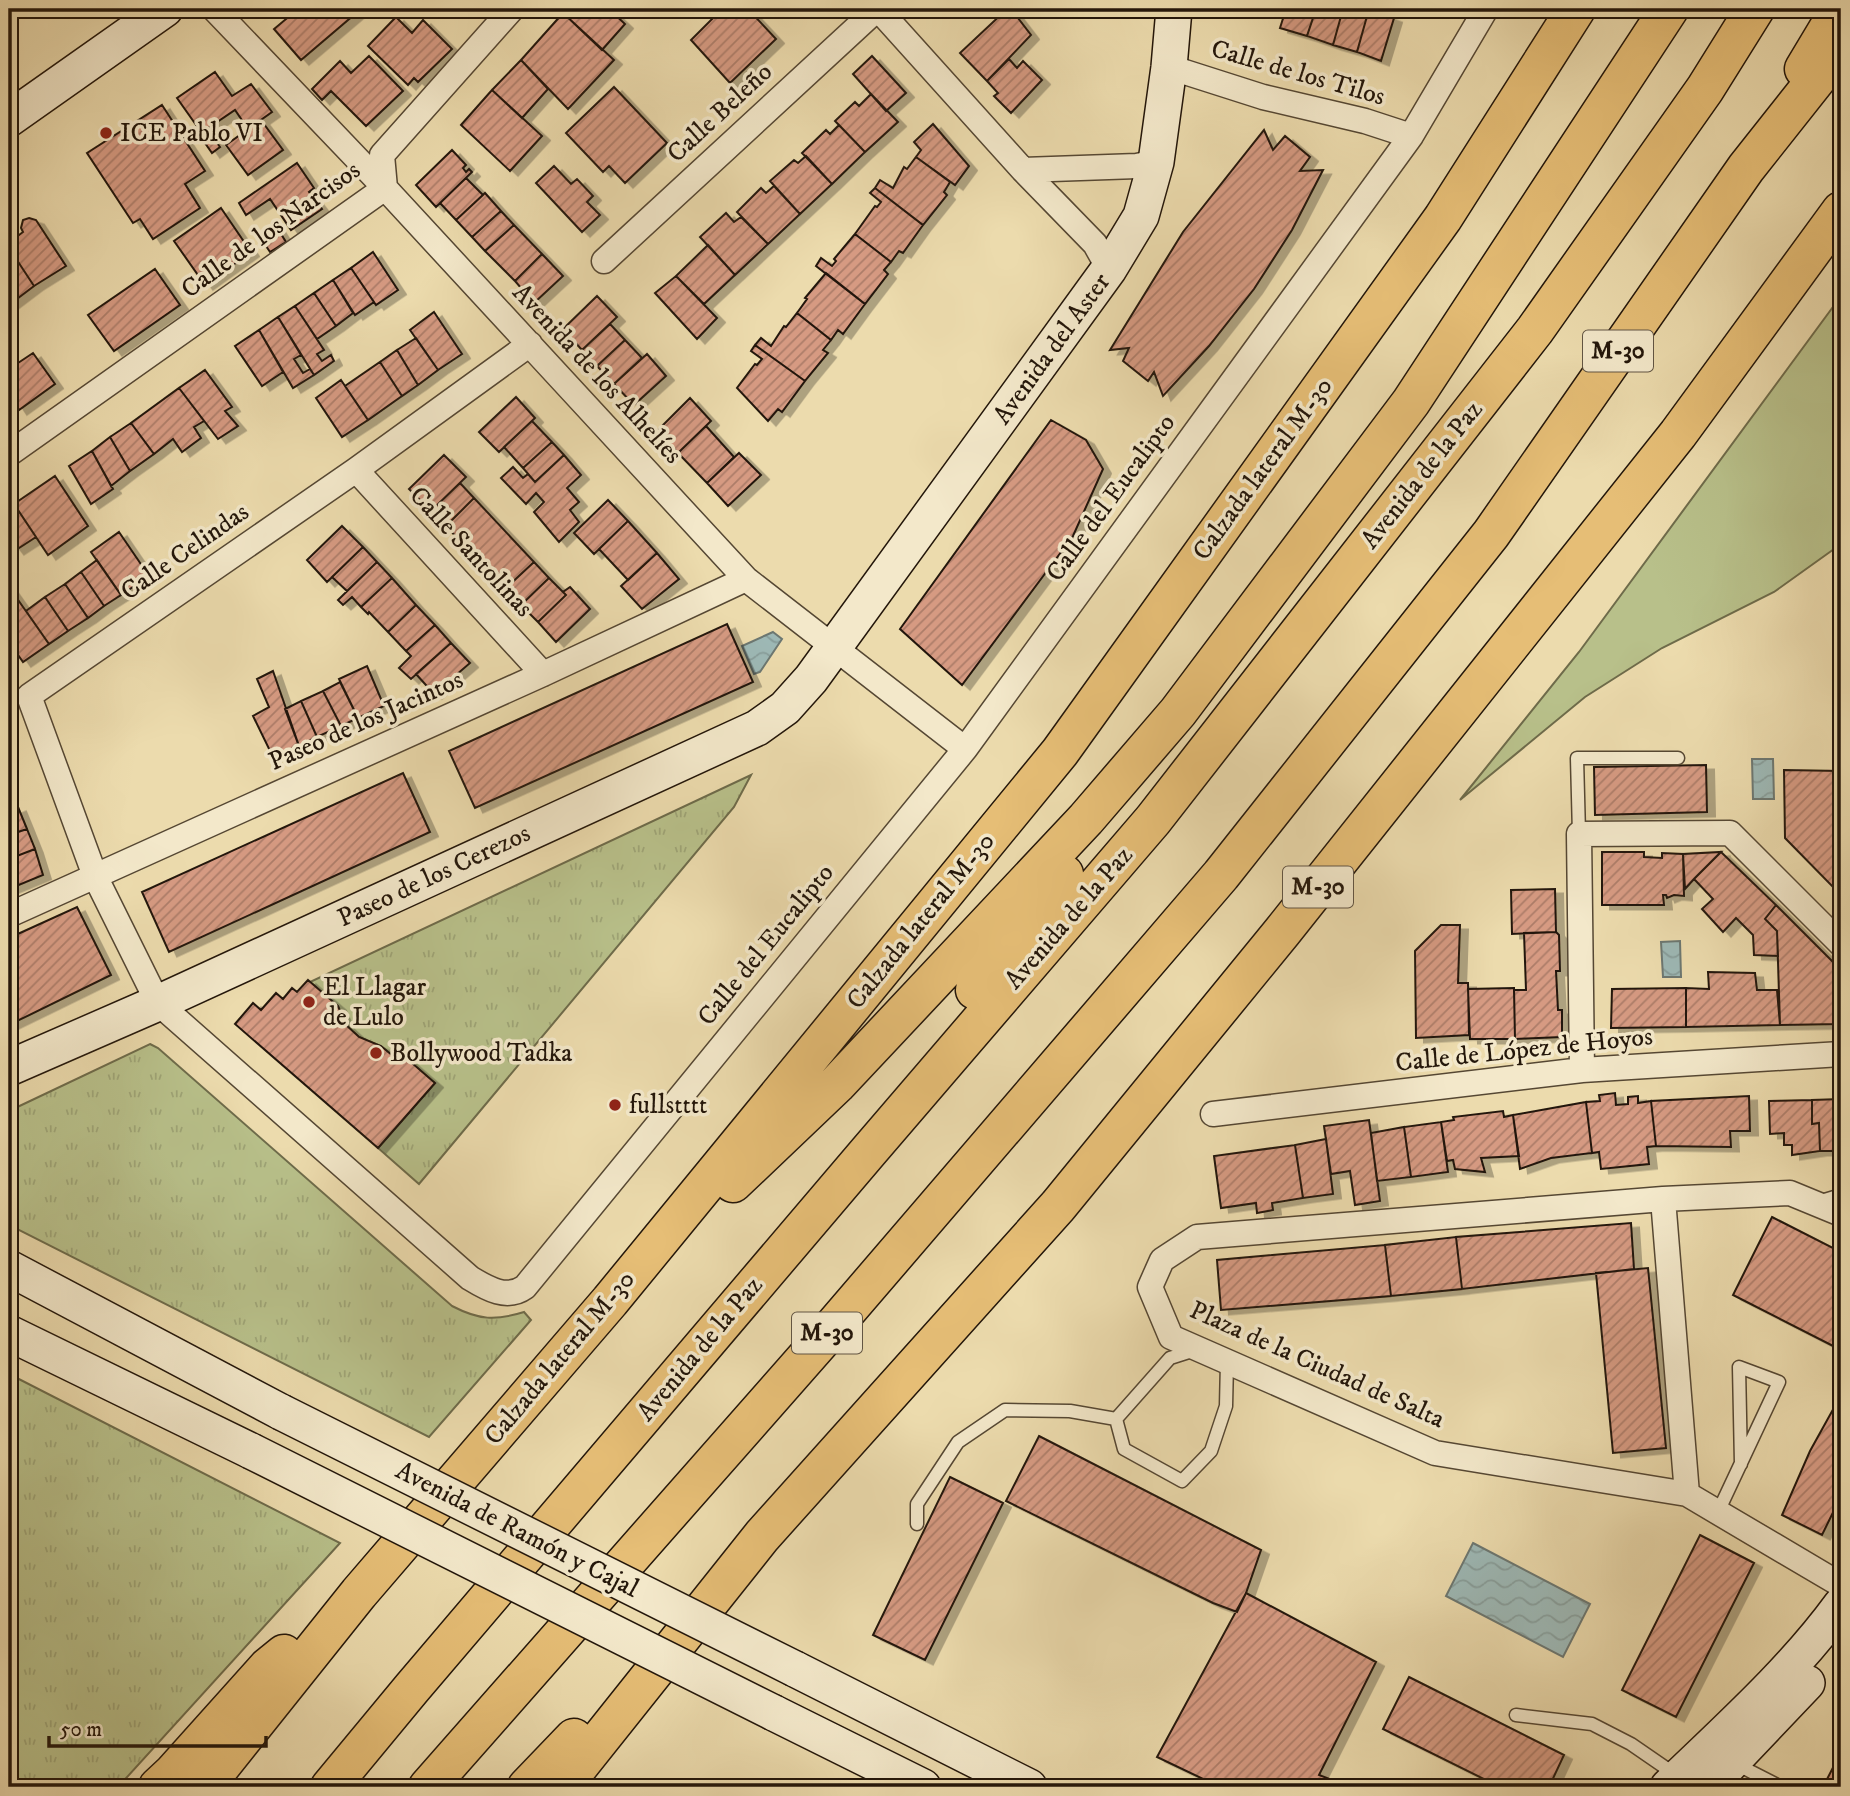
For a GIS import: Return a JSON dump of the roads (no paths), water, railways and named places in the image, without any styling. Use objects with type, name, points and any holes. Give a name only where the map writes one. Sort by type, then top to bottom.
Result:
[{"type":"highway","name":"Calzada lateral M-30","points":[[204,1787],[359,1593],[610,1301],[1060,752],[1443,218],[1576,9]]},
{"type":"highway","points":[[610,1301],[837,1084],[1086,819],[1178,712],[1411,402],[1669,9]]},
{"type":"highway","name":"Avenida de la Paz","points":[[330,1787],[1153,820],[1509,363],[1705,89],[1755,9]]},
{"type":"highway","points":[[1746,167],[1840,9]]},
{"type":"highway","name":"M-30","points":[[428,1787],[835,1325],[1221,875],[1491,534],[1746,167],[1841,48]]},
{"type":"highway","name":"M-30","points":[[527,1787],[762,1536],[1058,1206],[1265,953],[1678,434],[1841,211]]},
{"type":"highway","points":[[868,1152],[974,991],[1117,806],[1178,712]]},
{"type":"highway","name":"M-30","points":[[562,1787],[762,1536]]},
{"type":"highway","points":[[158,1787],[268,1667],[359,1593]]},
{"type":"street","points":[[9,119],[165,9]]},
{"type":"street","name":"Avenida de los Alhelíes","points":[[214,9],[385,188],[747,579],[965,749]]},
{"type":"street","name":"Calle de los Narcisos","points":[[9,454],[385,188],[382,155],[512,9]]},
{"type":"street","points":[[877,9],[1023,170],[1095,244],[1109,269]]},
{"type":"street","name":"Calle Beleño","points":[[604,261],[877,9]]},
{"type":"street","name":"Avenida del Aster","points":[[834,649],[1109,269],[1141,216],[1156,162],[1174,9]]},
{"type":"street","name":"Calle del Eucalipto","points":[[95,876],[158,1003],[470,1278],[497,1292],[519,1292],[965,749],[1411,136],[1486,9]]},
{"type":"street","name":"Calle de los Tilos","points":[[1169,67],[1263,97],[1365,121],[1411,136]]},
{"type":"street","points":[[1023,170],[1138,166],[1156,162]]},
{"type":"street","name":"Calle Celindas","points":[[95,876],[29,696],[356,470],[530,344]]},
{"type":"street","name":"Calle Santolinas","points":[[356,470],[543,674]]},
{"type":"street","name":"Paseo de los Jacintos","points":[[9,915],[747,579]]},
{"type":"street","name":"Paseo de los Cerezos","points":[[9,1068],[158,1003],[757,728],[785,708],[834,649]]},
{"type":"street","points":[[1583,1070],[1579,834],[1730,833],[1841,944]]},
{"type":"street","name":"Calle de López de Hoyos","points":[[1213,1114],[1583,1070],[1841,1054]]},
{"type":"street","name":"Plaza de la Ciudad de Salta","points":[[1841,1214],[1790,1193],[1663,1199],[1197,1237],[1162,1260],[1150,1287],[1171,1337],[1435,1453],[1687,1494],[1841,1585]]},
{"type":"street","points":[[1663,1199],[1687,1494]]},
{"type":"street","name":"Avenida de Ramón y Cajal","points":[[9,1268],[281,1412],[1029,1787]]},
{"type":"street","name":"Avenida de Ramón y Cajal","points":[[9,1333],[923,1787]]},
{"type":"street","points":[[1685,1784],[1823,1630],[1841,1605]]},
{"type":"street","points":[[1685,1784],[1732,1762],[1841,1646]]},
{"type":"lane","points":[[1579,834],[1577,758],[1678,758]]},
{"type":"lane","points":[[1814,1203],[1841,1195]]},
{"type":"lane","points":[[1116,1419],[1170,1358],[1198,1349]]},
{"type":"lane","points":[[1116,1419],[1124,1449],[1182,1481],[1211,1451],[1226,1406],[1227,1362]]},
{"type":"lane","points":[[1718,1512],[1741,1464],[1779,1382],[1739,1367],[1741,1464]]},
{"type":"lane","points":[[917,1524],[917,1504],[958,1442],[1005,1410],[1070,1411],[1116,1419]]},
{"type":"lane","points":[[1516,1715],[1592,1724],[1631,1744],[1685,1784]]},
{"type":"lane","points":[[1732,1762],[1781,1787]]},
{"type":"water","points":[[773,632],[782,639],[760,672],[754,674],[742,646]]},
{"type":"water","points":[[1752,759],[1773,759],[1774,799],[1753,799]]},
{"type":"water","points":[[1680,941],[1681,977],[1663,977],[1661,942]]},
{"type":"water","points":[[1473,1543],[1590,1604],[1563,1657],[1446,1596]]},
{"type":"place","name":"ICE Pablo VI","points":[[106,133]]},
{"type":"place","name":"El Llagar de Lulo","points":[[309,1002]]},
{"type":"place","name":"Bollywood Tadka","points":[[376,1053]]},
{"type":"place","name":"fullstttt","points":[[615,1105]]}]
